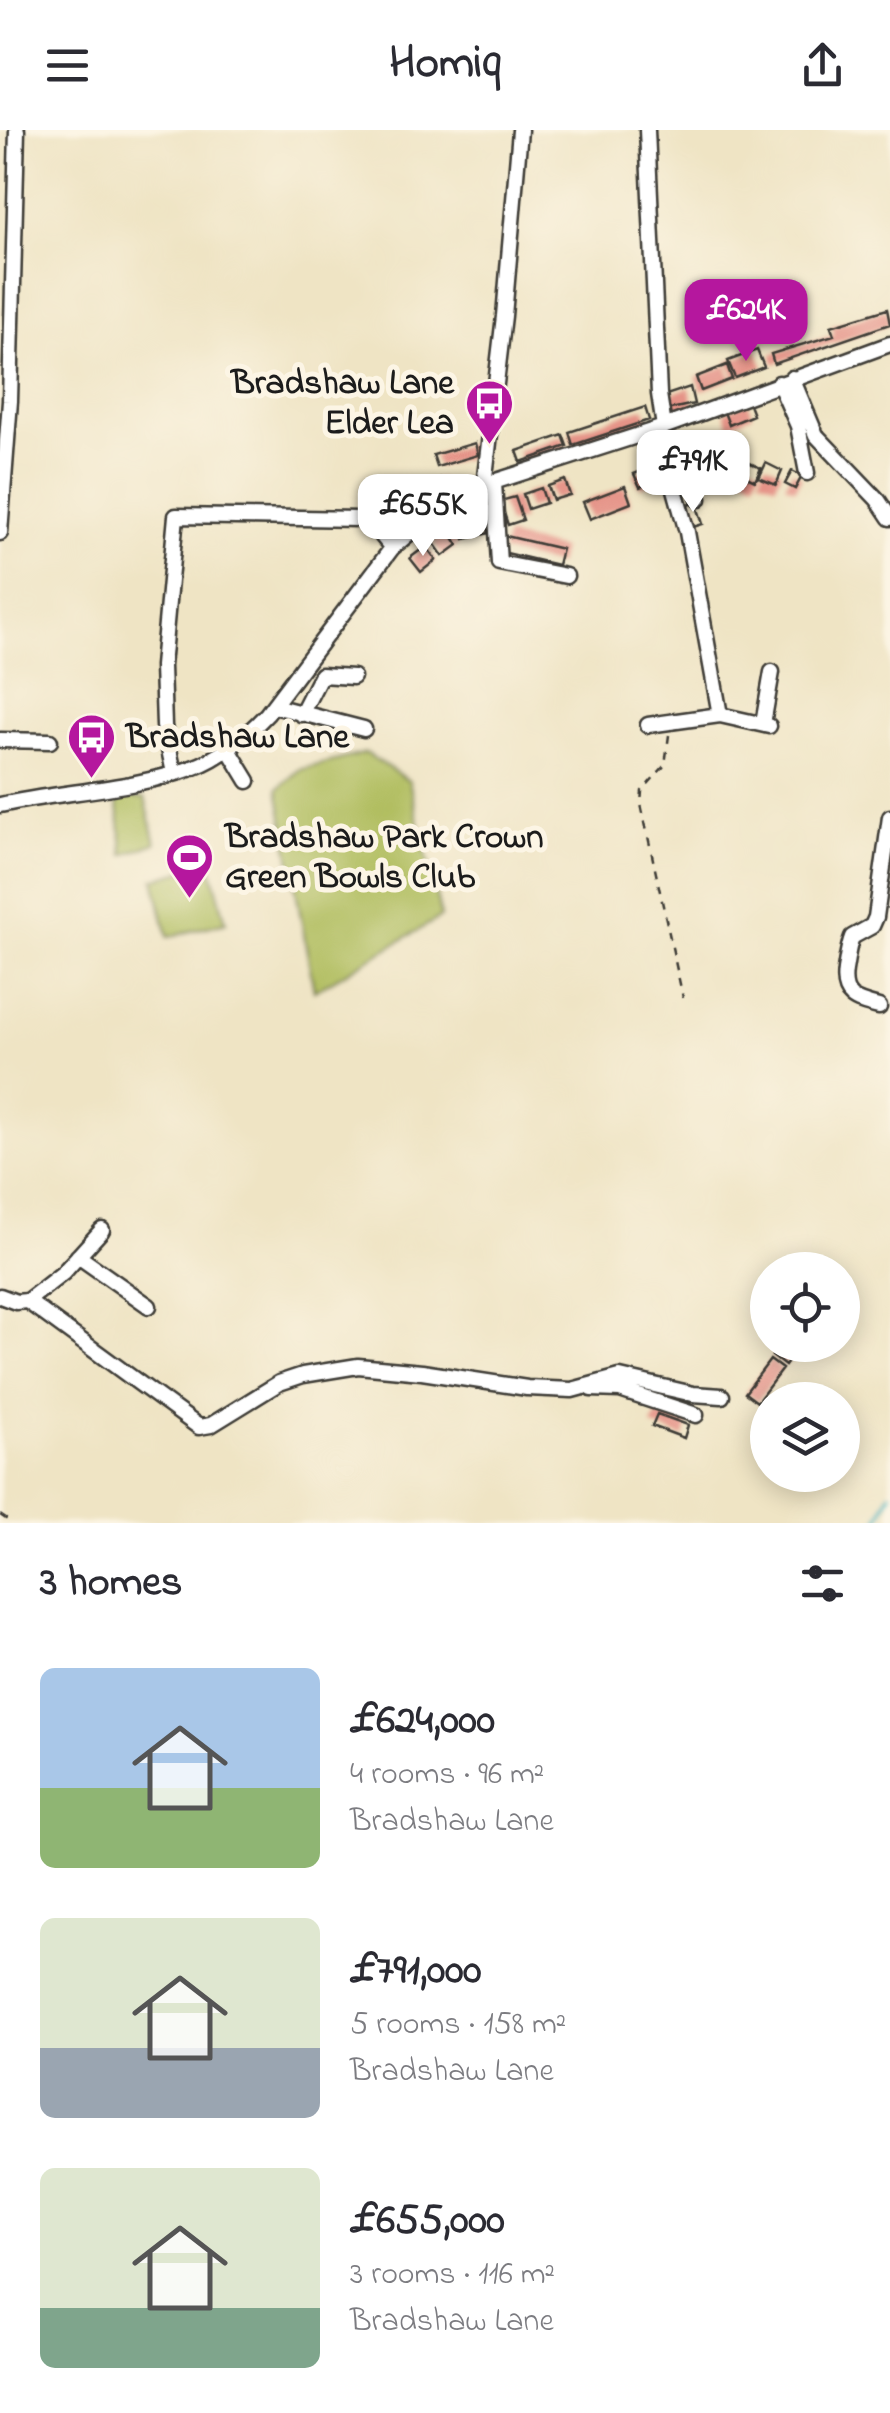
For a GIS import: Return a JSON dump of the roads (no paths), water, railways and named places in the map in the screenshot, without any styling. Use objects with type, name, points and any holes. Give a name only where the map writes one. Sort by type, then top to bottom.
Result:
[{"type":"street","points":[[0,533],[10,401],[17,130]]},
{"type":"street","points":[[520,130],[489,484],[499,562],[566,576]]},
{"type":"street","points":[[647,130],[661,428],[687,532],[720,715]]},
{"type":"street","points":[[0,805],[194,768],[228,748],[274,706],[392,548],[446,502],[890,344]]},
{"type":"street","points":[[786,380],[806,472]]},
{"type":"street","points":[[786,380],[816,434],[890,518]]},
{"type":"street","points":[[664,452],[687,441],[702,440],[728,449]]},
{"type":"street","points":[[675,491],[698,493],[688,463]]},
{"type":"street","points":[[174,773],[164,726],[162,666],[176,516],[359,520],[380,532],[392,548]]},
{"type":"street","points":[[648,725],[720,715],[766,725],[772,672]]},
{"type":"street","points":[[301,714],[321,675],[352,677]]},
{"type":"street","points":[[274,706],[364,729]]},
{"type":"street","points":[[0,740],[50,741]]},
{"type":"street","points":[[228,748],[248,781]]},
{"type":"street","points":[[880,1006],[854,1000],[843,985],[852,936],[872,926],[884,897],[890,816]]},
{"type":"street","points":[[22,1302],[58,1277],[102,1230]]},
{"type":"street","points":[[78,1256],[148,1306]]},
{"type":"street","points":[[0,1296],[22,1302],[199,1427],[211,1425],[279,1383],[358,1366],[528,1388],[620,1390],[696,1415]]},
{"type":"street","points":[[580,1388],[620,1377],[694,1394],[722,1396]]},
{"type":"waterway","points":[[877,1523],[890,1493]]},
{"type":"place","name":"Bradshaw Lane Elder Lea","points":[[489,446]]},
{"type":"place","name":"Bradshaw Lane","points":[[91,780]]},
{"type":"place","name":"Bradshaw Park Crown Green Bowls Club","points":[[190,900]]}]
